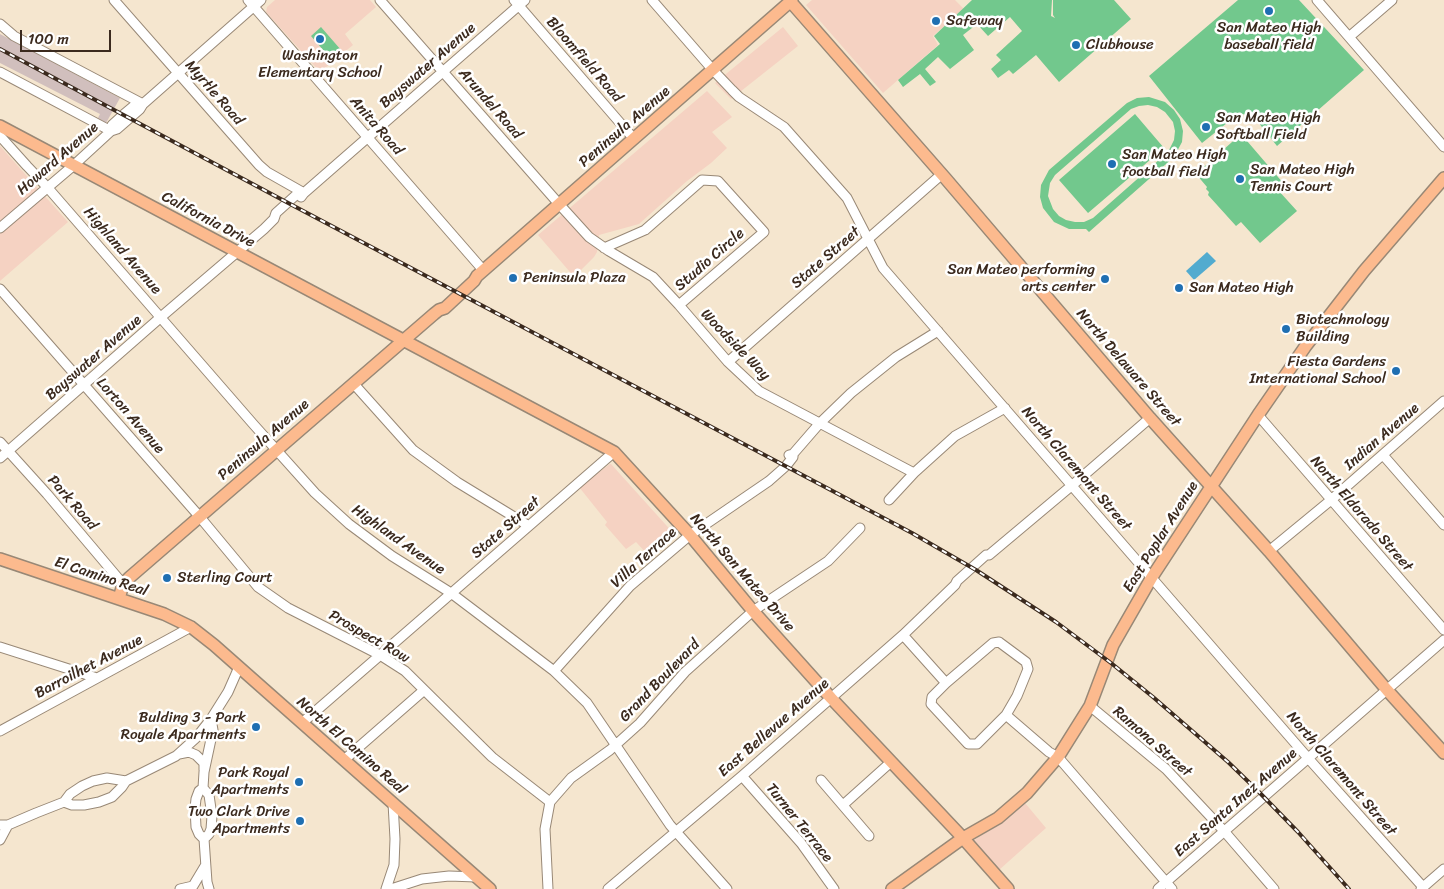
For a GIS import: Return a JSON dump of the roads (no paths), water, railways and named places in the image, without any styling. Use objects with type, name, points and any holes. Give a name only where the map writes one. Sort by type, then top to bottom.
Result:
[{"type":"main road","name":"Peninsula Avenue","points":[[123,584],[276,449],[439,310],[442,301],[470,276],[480,273],[790,0]]},
{"type":"main road","name":"North Delaware Street","points":[[790,0],[942,174],[1150,418],[1269,551],[1387,690],[1444,753]]},
{"type":"main road","name":"California Drive","points":[[0,126],[402,340]]},
{"type":"main road","name":"East Poplar Avenue","points":[[892,889],[963,838],[998,818],[1027,793],[1058,757],[1090,706],[1113,645],[1152,577],[1258,415],[1305,347],[1364,271],[1444,178]]},
{"type":"main road","name":"North San Mateo Drive","points":[[402,340],[614,452],[690,535],[752,610],[831,698],[963,838],[1008,889]]},
{"type":"main road","name":"El Camino Real","points":[[0,559],[164,614],[191,628]]},
{"type":"main road","points":[[119,599],[123,584]]},
{"type":"main road","name":"North El Camino Real","points":[[191,628],[239,667],[490,889]]},
{"type":"street","name":"Myrtle Road","points":[[114,0],[266,172],[304,193]]},
{"type":"street","name":"Arundel Road","points":[[380,0],[558,204]]},
{"type":"street","name":"North Claremont Street","points":[[652,0],[712,70],[739,97],[784,127],[847,198],[883,268],[1422,888]]},
{"type":"street","points":[[1317,0],[1444,147]]},
{"type":"street","points":[[1349,37],[1392,0]]},
{"type":"street","name":"Howard Avenue","points":[[0,228],[74,165],[112,130],[112,125],[135,105],[143,104],[178,73],[254,2]]},
{"type":"street","name":"Anita Road","points":[[254,2],[480,273]]},
{"type":"street","name":"Bayswater Avenue","points":[[0,458],[237,252],[274,219],[276,213],[296,195],[304,193],[519,2]]},
{"type":"street","name":"Bloomfield Road","points":[[519,2],[634,139]]},
{"type":"street","points":[[0,24],[14,36],[143,104]]},
{"type":"street","points":[[0,72],[112,130]]},
{"type":"street","name":"Highland Avenue","points":[[0,136],[316,493],[349,524],[392,556],[451,593],[554,672],[587,703],[670,825],[727,889]]},
{"type":"street","name":"State Street","points":[[728,362],[942,174]]},
{"type":"street","name":"Studio Circle","points":[[604,248],[645,230],[702,180],[718,181],[764,232],[679,305]]},
{"type":"street","name":"Woodside Way","points":[[558,204],[589,237],[652,277],[728,362],[759,392],[914,473]]},
{"type":"street","name":"Lorton Avenue","points":[[0,289],[199,516]]},
{"type":"street","name":"Villa Terrace","points":[[554,672],[630,586],[690,535],[766,481],[790,454],[793,454],[818,424],[851,393],[896,356],[938,331]]},
{"type":"street","points":[[353,383],[414,450],[457,482],[528,526]]},
{"type":"street","name":"Indian Avenue","points":[[1269,551],[1443,405]]},
{"type":"street","points":[[889,500],[914,473],[955,436],[1005,408]]},
{"type":"street","name":"North Eldorado Street","points":[[1258,415],[1444,630]]},
{"type":"street","name":"East Bellevue Avenue","points":[[608,889],[831,698],[956,585],[957,581],[1072,486],[1150,418]]},
{"type":"street","name":"Park Road","points":[[0,442],[123,584]]},
{"type":"street","name":"State Street","points":[[302,723],[614,452]]},
{"type":"street","points":[[1383,455],[1444,525]]},
{"type":"street","name":"Prospect Row","points":[[199,516],[258,586],[288,608],[380,655],[405,672],[492,757],[550,802]]},
{"type":"street","name":"Grand Boulevard","points":[[550,802],[571,778],[615,745],[640,723],[685,672],[752,610],[828,561],[860,528]]},
{"type":"street","name":"Barroilhet Avenue","points":[[0,731],[191,628]]},
{"type":"street","points":[[903,634],[946,683]]},
{"type":"street","name":"East Santa Inez Avenue","points":[[1158,889],[1169,886],[1224,832],[1444,640]]},
{"type":"street","points":[[999,642],[1026,662],[1028,669],[1017,696],[1006,715],[977,744],[968,744],[931,704],[932,697],[946,683],[992,643],[999,642]]},
{"type":"street","points":[[0,647],[97,678]]},
{"type":"street","points":[[179,754],[196,738],[211,719],[228,692],[239,667]]},
{"type":"street","points":[[344,760],[423,691]]},
{"type":"street","name":"Ramona Street","points":[[1090,706],[1166,769],[1274,889]]},
{"type":"street","points":[[1006,715],[1049,752],[1058,757],[1169,886]]},
{"type":"street","points":[[204,772],[212,730],[211,719]]},
{"type":"street","points":[[64,802],[72,805],[99,802],[112,797],[126,781],[179,754],[189,752],[196,754],[204,763],[204,772],[203,788],[196,799],[194,820],[199,834],[204,839],[207,882],[210,889]]},
{"type":"street","points":[[843,805],[891,762]]},
{"type":"street","name":"Turner Terrace","points":[[742,776],[801,843],[834,889]]},
{"type":"street","points":[[0,840],[4,825],[64,802],[70,794],[82,786],[107,778],[126,781]]},
{"type":"street","points":[[821,780],[870,836]]},
{"type":"street","points":[[203,788],[209,795],[212,816],[211,829],[204,839]]},
{"type":"street","points":[[548,889],[546,829],[550,802]]},
{"type":"street","points":[[386,889],[394,866],[393,803]]},
{"type":"street","points":[[180,889],[195,887],[206,866]]},
{"type":"street","points":[[1422,888],[1443,872]]},
{"type":"street","points":[[391,889],[422,879],[448,876],[476,877]]},
{"type":"street","points":[[616,881],[623,889]]},
{"type":"water","points":[[1207,252],[1216,261],[1194,280],[1186,271]]},
{"type":"railway","points":[[0,49],[912,533],[976,570],[1056,622],[1153,697],[1228,762],[1258,791],[1349,889]]},
{"type":"place","name":"San Mateo High baseball field","points":[[1269,11]]},
{"type":"place","name":"Safeway","points":[[936,21]]},
{"type":"place","name":"Washington Elementary School","points":[[320,39]]},
{"type":"place","name":"Clubhouse","points":[[1076,45]]},
{"type":"place","name":"San Mateo High Softball Field","points":[[1206,127]]},
{"type":"place","name":"San Mateo High football field","points":[[1112,164]]},
{"type":"place","name":"San Mateo High Tennis Court","points":[[1240,179]]},
{"type":"place","name":"Peninsula Plaza","points":[[513,278]]},
{"type":"place","name":"San Mateo performing arts center","points":[[1105,279]]},
{"type":"place","name":"San Mateo High","points":[[1179,288]]},
{"type":"place","name":"Biotechnology Building","points":[[1286,329]]},
{"type":"place","name":"Fiesta Gardens International School","points":[[1396,371]]},
{"type":"place","name":"Sterling Court","points":[[167,578]]},
{"type":"place","name":"Bulding 3 - Park Royale Apartments","points":[[256,727]]},
{"type":"place","name":"Park Royal Apartments","points":[[299,782]]},
{"type":"place","name":"Two Clark Drive Apartments","points":[[300,821]]}]
